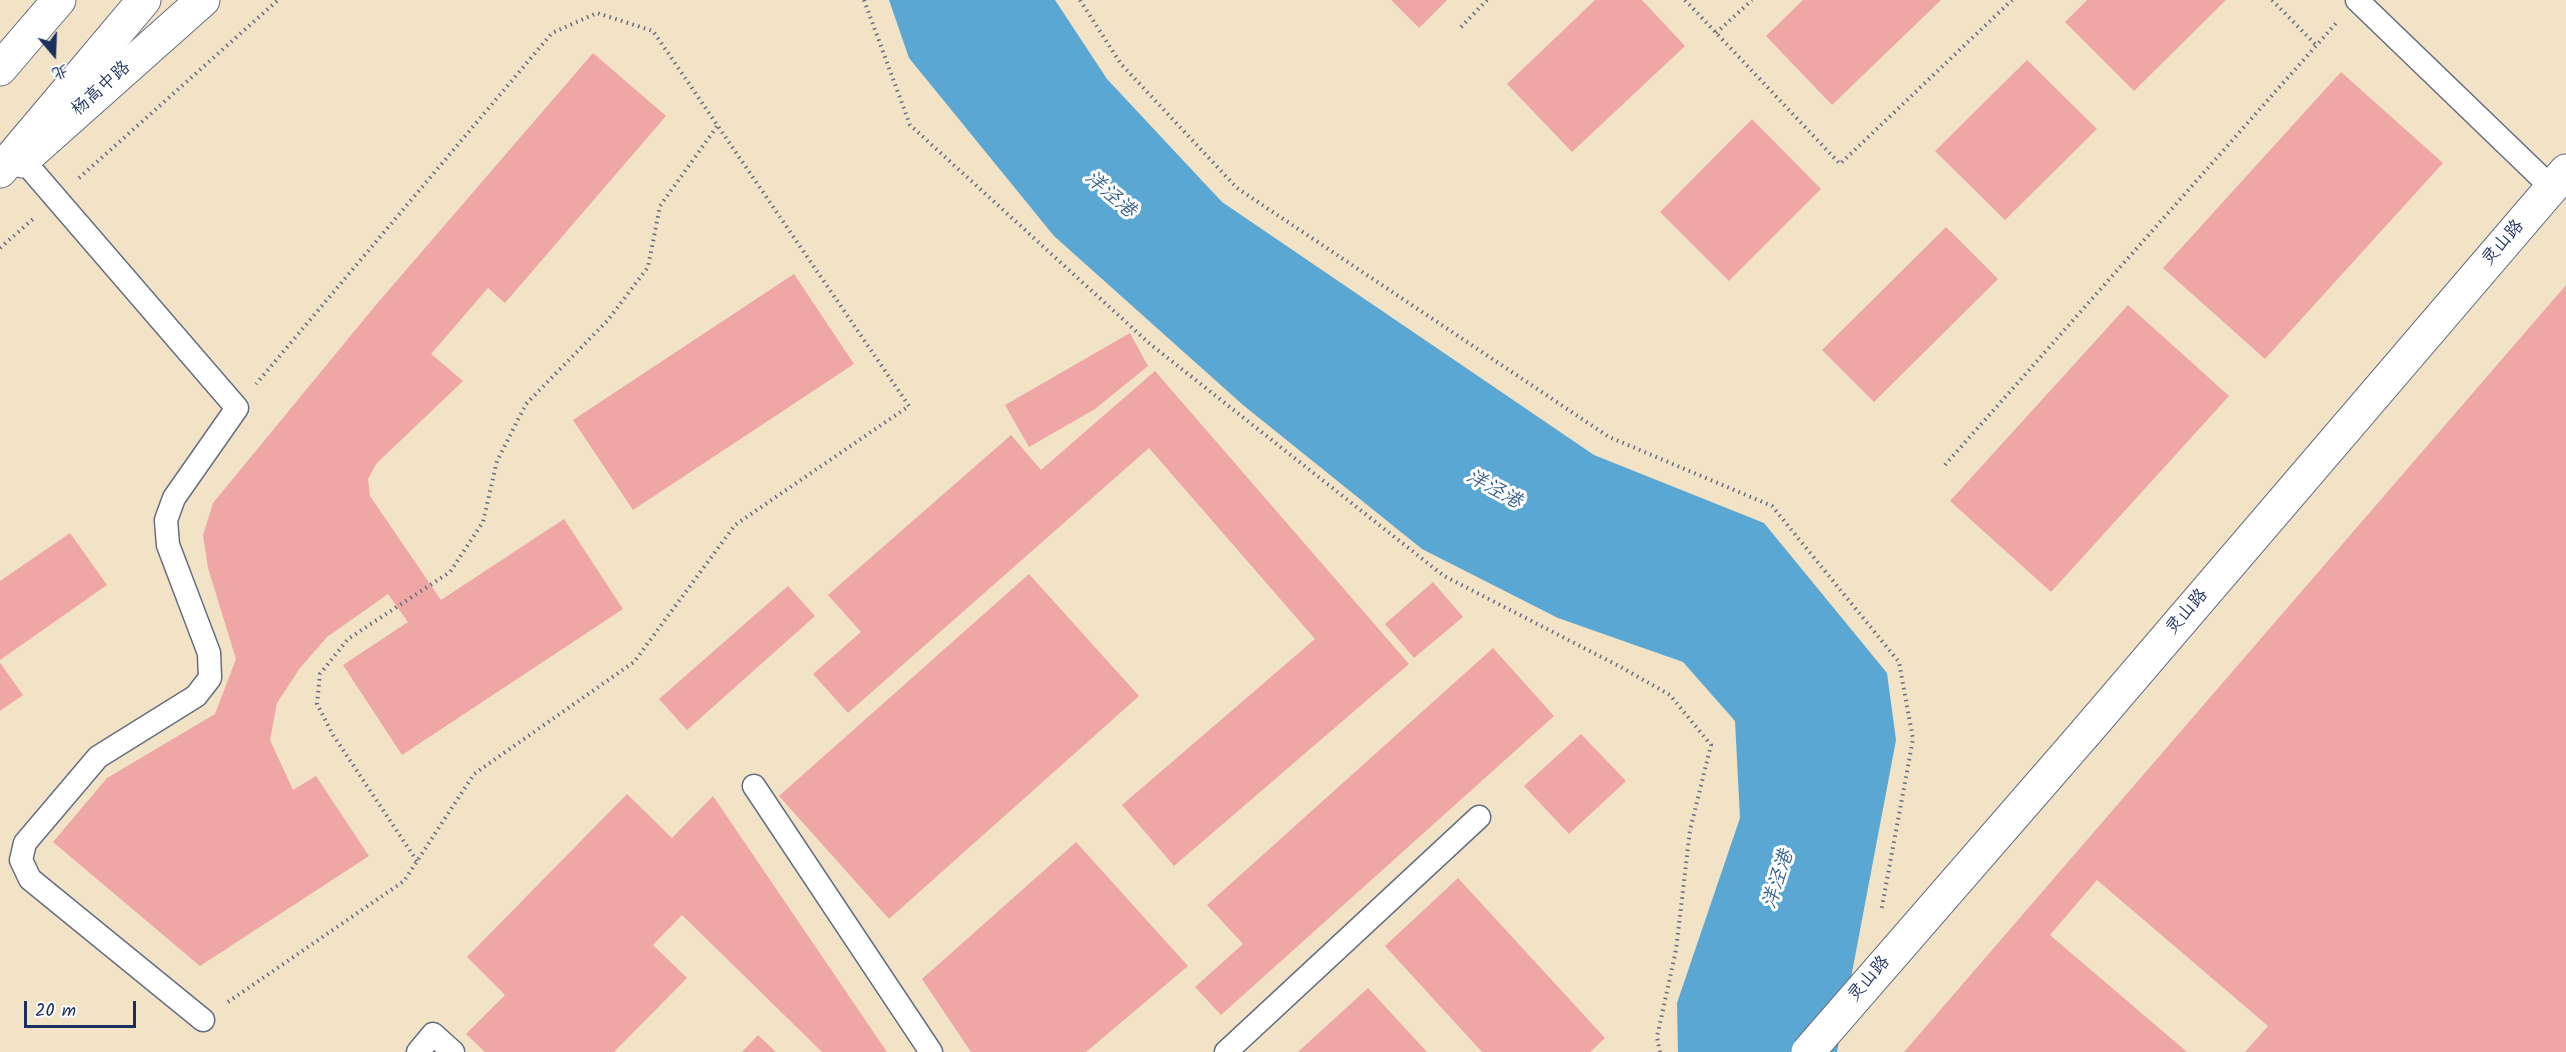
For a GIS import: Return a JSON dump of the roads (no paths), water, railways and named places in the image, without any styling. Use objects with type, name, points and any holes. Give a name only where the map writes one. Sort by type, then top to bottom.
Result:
[{"type":"main road","points":[[0,69],[59,0]]},
{"type":"main road","name":"杨高中路","points":[[8,170],[144,0]]},
{"type":"main road","name":"杨高中路","points":[[8,170],[203,0]]},
{"type":"main road","name":"灵山路","points":[[1808,1052],[2086,732],[2559,180]]},
{"type":"lane","points":[[2356,1],[2559,180]]},
{"type":"lane","points":[[8,170],[57,198],[237,408],[174,498],[166,520],[168,545],[209,653],[210,678],[196,696],[98,757],[25,843],[21,860],[30,879],[203,1020]]},
{"type":"lane","points":[[754,786],[931,1052]]},
{"type":"lane","points":[[1226,1052],[1479,817]]},
{"type":"lane","points":[[418,1052],[433,1034],[453,1052]]},
{"type":"water","name":"洋泾港","points":[[889,0],[1055,0],[1107,79],[1222,202],[1594,455],[1764,523],[1887,673],[1896,740],[1837,1052],[1678,1052],[1677,1003],[1740,818],[1735,721],[1683,662],[1558,618],[1422,549],[1243,405],[1054,236],[909,58]]}]
